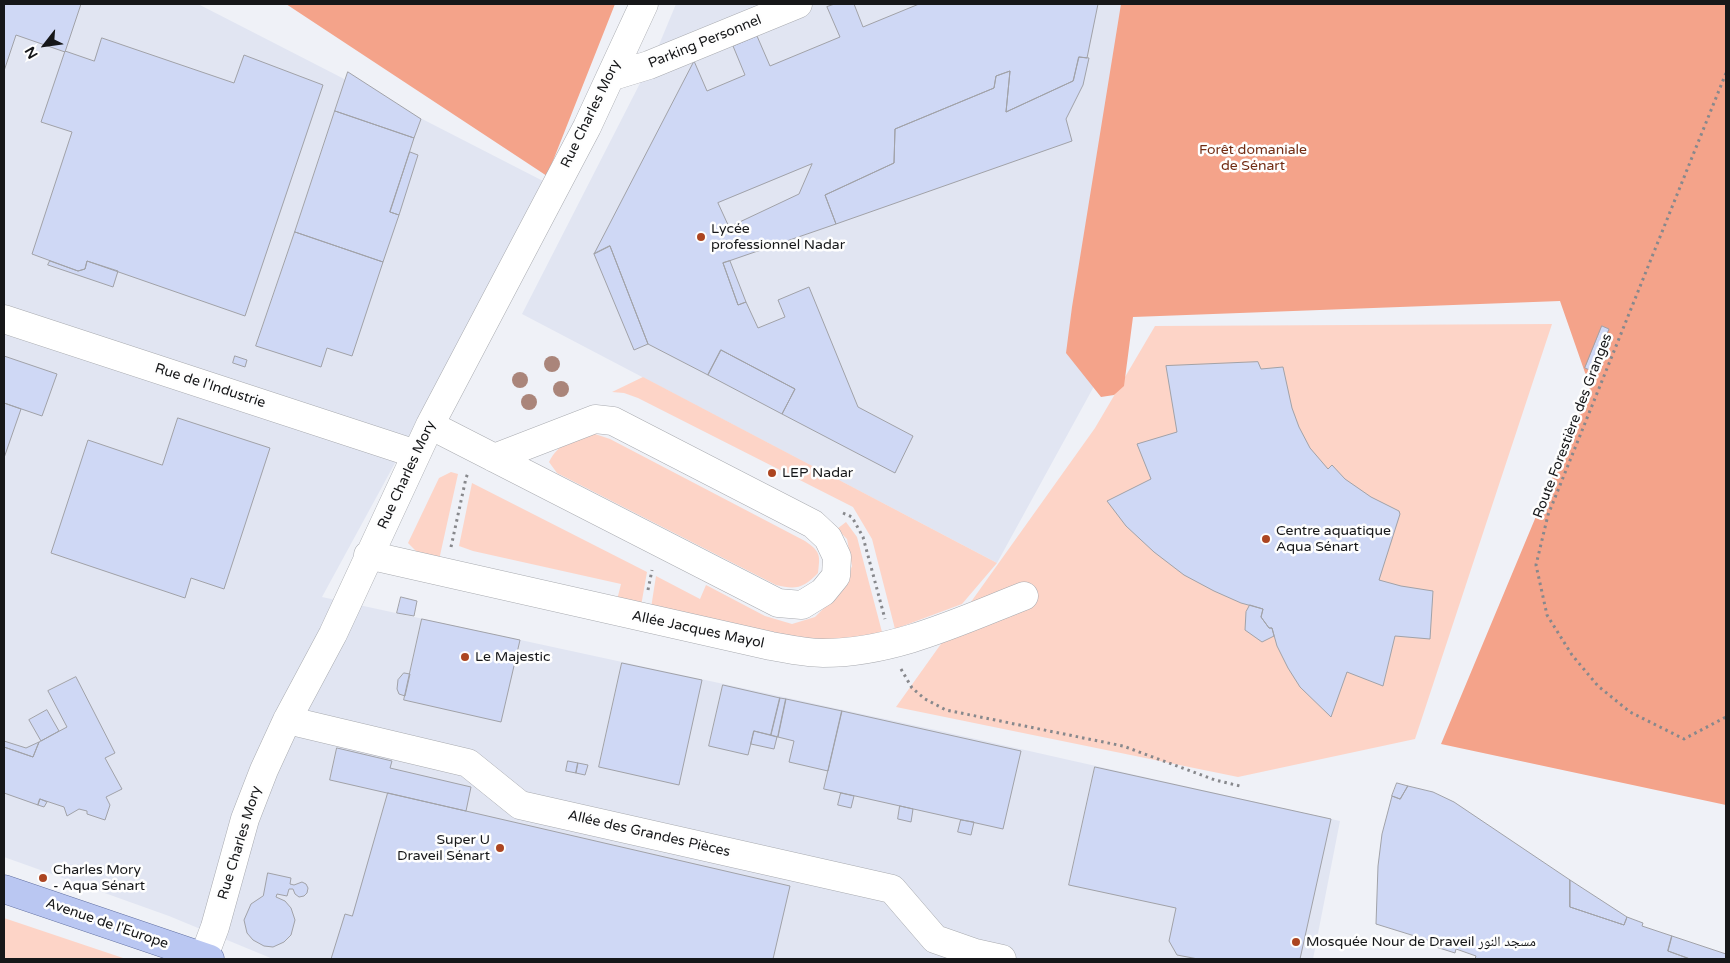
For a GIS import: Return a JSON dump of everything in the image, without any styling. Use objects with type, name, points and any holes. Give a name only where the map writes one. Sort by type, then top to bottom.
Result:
[{"type":"main road","name":"Avenue de l'Europe","points":[[4,889],[206,958]]},
{"type":"street","name":"Rue Charles Mory","points":[[206,958],[245,819],[264,770],[287,720],[333,634],[430,425],[587,127],[644,4]]},
{"type":"street","name":"Parking Personnel","points":[[610,77],[649,65],[798,4]]},
{"type":"street","name":"Rue de l'Industrie","points":[[4,319],[416,454]]},
{"type":"street","points":[[430,425],[494,458],[778,603],[802,605],[823,592],[836,576],[837,557],[828,538],[813,524],[613,421],[596,419],[494,458]]},
{"type":"street","name":"Allée Jacques Mayol","points":[[368,556],[797,651],[822,653],[857,651],[963,630],[1024,596]]},
{"type":"street","name":"Allée des Grandes Pièces","points":[[287,720],[468,763],[520,805],[892,889],[935,939],[974,953],[1002,959]]},
{"type":"path","name":"Route Forestière des Granges","points":[[1726,73],[1548,514],[1536,565],[1548,615],[1572,655],[1598,686],[1630,712],[1684,739],[1726,717]]},
{"type":"path","points":[[445,573],[466,478],[469,472]]},
{"type":"shaded area","points":[[4,4],[198,4],[545,182],[486,296],[322,597],[936,730],[1340,821],[1313,959],[273,959],[169,916],[4,857]]},
{"type":"shaded area","points":[[676,4],[1289,4],[1132,317],[997,563],[522,314],[656,52]]},
{"type":"shaded area","points":[[1552,324],[1415,739],[1238,777],[896,707],[1095,428],[1155,326]]},
{"type":"shaded area","points":[[643,377],[997,563],[962,604],[895,629],[872,539],[853,507],[638,398],[624,393],[612,392]]},
{"type":"shaded area","points":[[595,434],[610,439],[805,541],[817,551],[818,573],[804,585],[789,587],[776,585],[557,473],[549,462],[557,450],[568,442]]},
{"type":"shaded area","points":[[451,472],[458,474],[439,560],[422,557],[408,543],[439,478]]},
{"type":"shaded area","points":[[472,483],[647,572],[641,606],[617,600],[621,584],[473,551],[459,546]]},
{"type":"shaded area","points":[[846,522],[857,537],[882,632],[849,640],[812,642],[651,608],[656,576],[700,599],[706,585],[765,616],[792,624],[815,617],[842,590],[852,566],[847,539],[837,529]]},
{"type":"shaded area","points":[[4,918],[126,959],[4,959]]},
{"type":"green space","points":[[286,4],[615,4],[547,176]]},
{"type":"green space","name":"Forêt domaniale de Sénart","points":[[1121,4],[1726,4],[1726,805],[1441,744],[1590,387],[1560,301],[1133,317],[1124,386],[1114,395],[1101,397],[1066,353]]},
{"type":"building","points":[[4,4],[81,4],[65,52],[16,35],[4,71]]},
{"type":"building","name":"Lycée professionnel Nadar","points":[[835,4],[854,4],[863,27],[919,4],[1098,4],[1087,58],[1079,57],[1073,81],[1006,112],[1010,71],[996,76],[994,88],[895,129],[894,163],[825,195],[836,224],[723,263],[738,305],[746,302],[758,328],[785,317],[778,300],[809,287],[858,407],[913,436],[895,473],[782,414],[795,389],[721,350],[708,375],[648,344],[610,246],[594,254],[694,61],[707,91],[745,75],[733,46],[757,36],[770,66],[840,37],[827,7]],"holes":[[[812,164],[799,194],[729,227],[718,203]]]},
{"type":"building","points":[[102,38],[234,83],[244,55],[323,85],[245,316],[87,261],[85,269],[78,271],[32,254],[72,132],[41,122],[65,51],[94,61]]},
{"type":"building","points":[[1079,57],[1089,58],[1083,85],[1066,119],[1072,141],[836,224],[825,195],[894,163],[895,129],[994,88],[996,76],[1010,71],[1006,112],[1073,81]]},
{"type":"building","points":[[348,72],[421,119],[414,138],[335,111]]},
{"type":"building","points":[[335,111],[414,138],[390,212],[399,215],[383,262],[295,232]]},
{"type":"building","points":[[410,152],[418,155],[399,215],[390,212]]},
{"type":"building","points":[[295,232],[383,262],[352,356],[327,348],[321,367],[256,346]]},
{"type":"building","points":[[610,246],[648,344],[634,350],[594,254]]},
{"type":"building","points":[[50,261],[78,271],[85,269],[87,261],[118,271],[113,287],[48,265]]},
{"type":"building","points":[[730,261],[746,302],[738,305],[723,263]]},
{"type":"building","points":[[1602,326],[1609,329],[1592,371],[1585,368]]},
{"type":"building","points":[[721,350],[795,389],[782,414],[708,375]]},
{"type":"building","points":[[4,356],[57,374],[42,416],[4,403]]},
{"type":"building","points":[[235,356],[247,360],[245,367],[233,363]]},
{"type":"building","name":"Centre aquatique Aqua Sénart","points":[[1258,362],[1261,369],[1283,367],[1292,408],[1299,427],[1310,448],[1328,469],[1332,465],[1345,479],[1371,497],[1399,511],[1400,514],[1379,580],[1433,591],[1430,639],[1395,636],[1383,686],[1347,672],[1331,717],[1300,687],[1288,668],[1277,646],[1272,628],[1269,628],[1261,617],[1263,609],[1241,603],[1184,575],[1154,552],[1126,526],[1107,501],[1151,479],[1137,444],[1177,432],[1166,366]]},
{"type":"building","points":[[4,403],[21,409],[4,458]]},
{"type":"building","points":[[178,418],[270,448],[224,589],[191,578],[185,598],[51,553],[88,440],[162,465]]},
{"type":"building","points":[[401,597],[417,601],[414,616],[397,613]]},
{"type":"building","points":[[1250,605],[1263,609],[1261,617],[1269,628],[1272,628],[1274,636],[1262,642],[1245,630],[1246,612]]},
{"type":"building","name":"Le Majestic","points":[[422,619],[520,640],[501,722],[404,700]]},
{"type":"building","points":[[622,663],[702,680],[679,785],[599,767]]},
{"type":"building","points":[[404,673],[410,674],[405,696],[399,694],[397,689],[398,680]]},
{"type":"building","points":[[76,677],[115,753],[105,758],[122,789],[106,797],[110,805],[105,820],[79,809],[67,816],[64,807],[40,799],[38,805],[4,793],[4,747],[33,757],[39,742],[67,727],[48,691]]},
{"type":"building","points":[[723,685],[780,698],[771,735],[754,731],[748,755],[709,746]]},
{"type":"building","points":[[780,698],[786,699],[778,737],[771,735]]},
{"type":"building","points":[[786,699],[842,711],[828,771],[789,762],[794,741],[778,737]]},
{"type":"building","points":[[47,710],[59,731],[41,741],[29,720]]},
{"type":"building","points":[[842,711],[1021,751],[1003,829],[824,789]]},
{"type":"building","points":[[754,731],[777,737],[774,749],[751,744]]},
{"type":"building","points":[[4,741],[26,748],[39,742],[33,757],[4,747]]},
{"type":"building","points":[[337,748],[392,761],[390,768],[471,787],[466,811],[330,780]]},
{"type":"building","points":[[568,761],[578,763],[576,773],[566,771]]},
{"type":"building","points":[[578,763],[588,765],[585,775],[576,773]]},
{"type":"building","points":[[1095,767],[1331,819],[1300,959],[1198,959],[1177,955],[1169,941],[1176,908],[1069,885]]},
{"type":"building","points":[[1397,783],[1408,786],[1400,799],[1392,796]]},
{"type":"building","points":[[1408,786],[1433,792],[1454,802],[1570,880],[1570,907],[1624,925],[1627,917],[1643,923],[1642,926],[1672,936],[1668,951],[1690,959],[1475,959],[1476,956],[1456,949],[1455,953],[1433,946],[1434,942],[1376,924],[1378,866],[1382,834],[1392,796],[1400,799]]},
{"type":"building","name":"Super U Draveil Sénart","points":[[388,793],[790,886],[773,959],[331,959],[345,914],[352,916]]},
{"type":"building","points":[[841,793],[854,796],[851,808],[838,805]]},
{"type":"building","points":[[40,799],[47,802],[44,807],[38,805]]},
{"type":"building","points":[[900,806],[913,809],[911,822],[898,819]]},
{"type":"building","points":[[961,820],[974,822],[971,835],[958,832]]},
{"type":"building","points":[[268,873],[291,878],[290,884],[294,885],[302,882],[308,888],[304,896],[299,897],[293,889],[289,889],[287,896],[277,894],[276,897],[285,901],[291,908],[295,920],[291,935],[284,942],[273,947],[264,946],[253,940],[247,933],[244,920],[251,904],[263,896]]},
{"type":"building","points":[[1570,880],[1627,917],[1624,925],[1570,907]]},
{"type":"building","points":[[1672,936],[1726,954],[1726,959],[1690,959],[1668,951]]},
{"type":"place","name":"Lycée professionnel Nadar","points":[[701,237]]},
{"type":"place","name":"LEP Nadar","points":[[772,473]]},
{"type":"place","name":"Centre aquatique Aqua Sénart","points":[[1266,539]]},
{"type":"place","name":"Le Majestic","points":[[465,657]]},
{"type":"place","name":"Super U Draveil Sénart","points":[[500,848]]},
{"type":"place","name":"Charles Mory - Aqua Sénart","points":[[43,878]]},
{"type":"place","name":"Mosquée Nour de Draveil مسجد النور","points":[[1296,942]]}]
